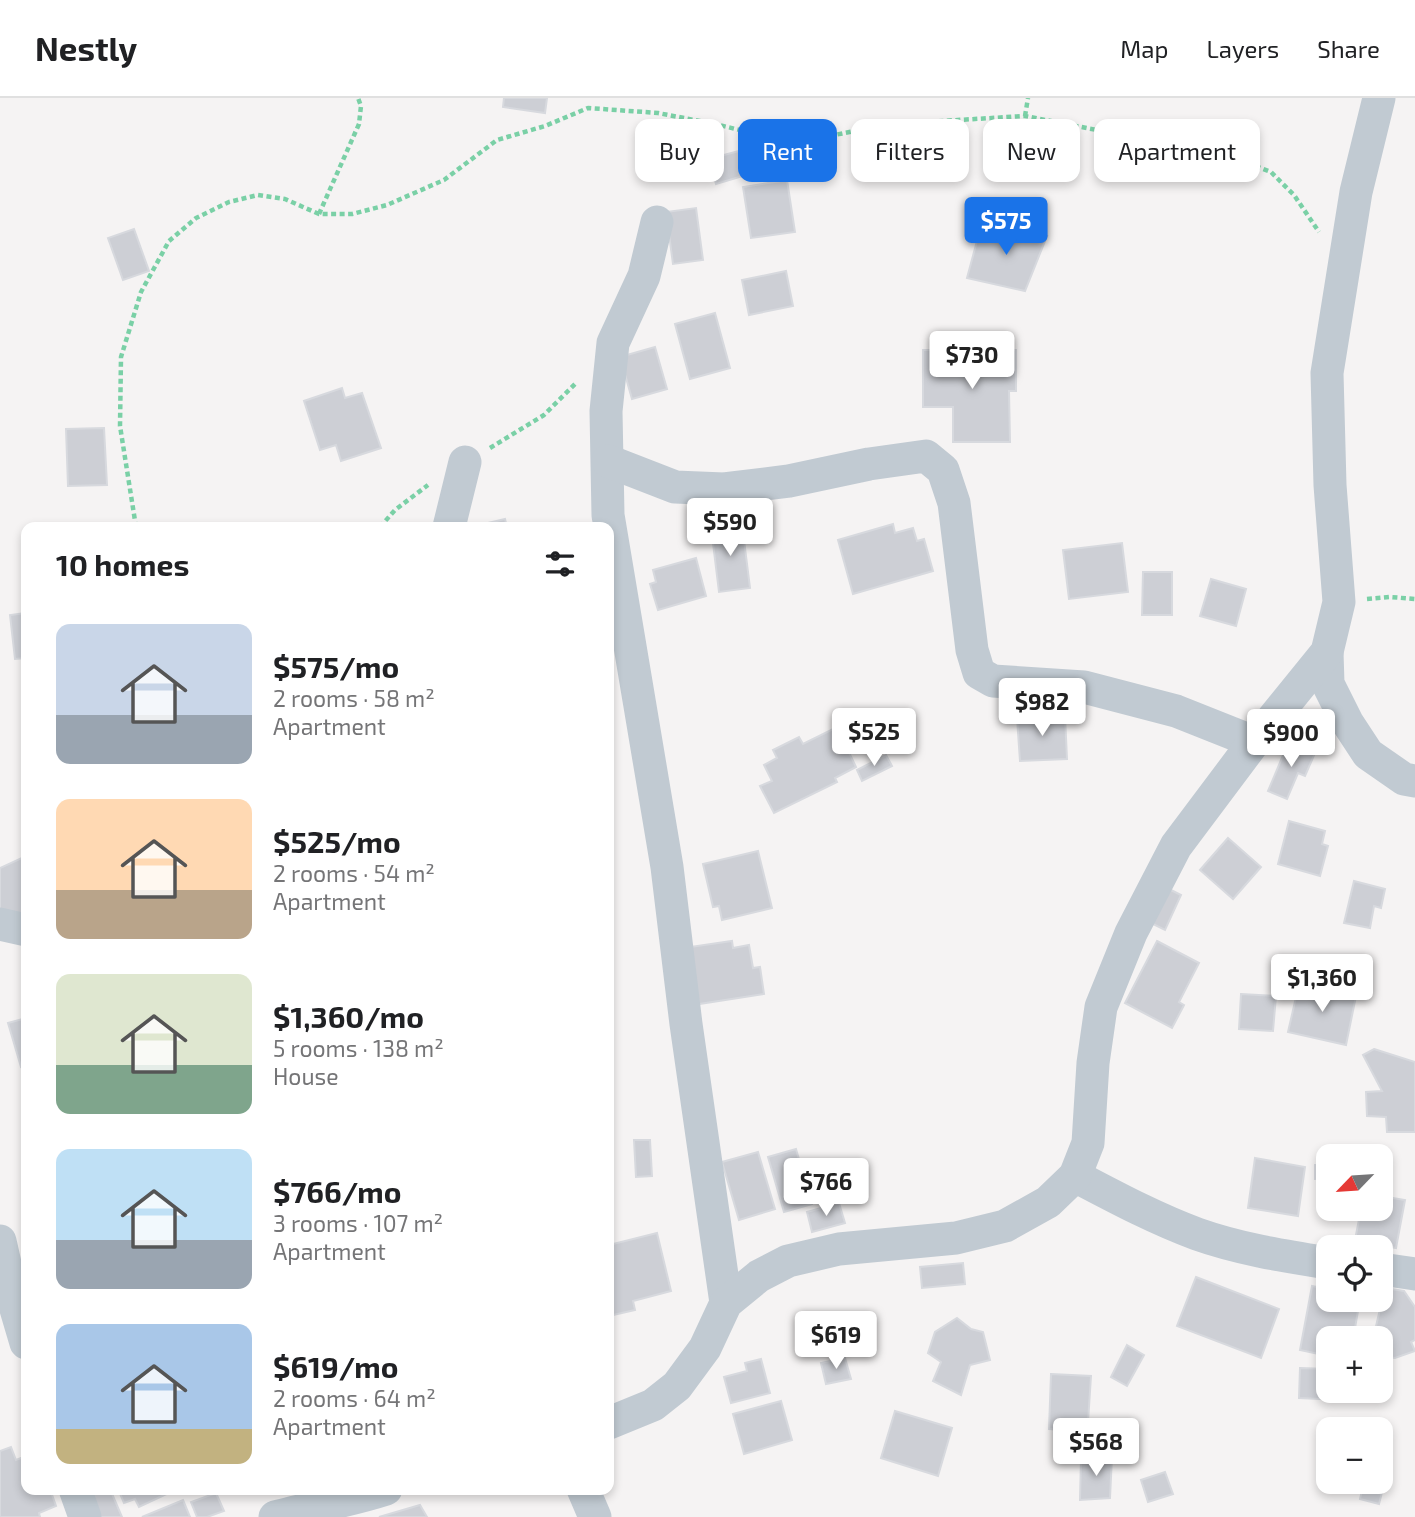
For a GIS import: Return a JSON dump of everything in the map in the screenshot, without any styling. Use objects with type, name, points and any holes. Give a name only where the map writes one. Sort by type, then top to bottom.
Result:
[{"type":"street","points":[[1379,98],[1356,192],[1326,373],[1330,485],[1339,602],[1327,652],[1328,684],[1347,722],[1368,754],[1404,779],[1415,781]]},
{"type":"street","points":[[609,522],[606,411],[613,343],[644,276],[657,222]]},
{"type":"street","points":[[608,461],[675,487],[724,489],[789,481],[869,464],[926,456],[943,470],[954,503],[972,650],[979,673],[993,681],[1084,687],[1176,711],[1254,742]]},
{"type":"street","points":[[450,522],[465,462]]},
{"type":"street","points":[[614,551],[667,867],[686,1024],[726,1303]]},
{"type":"street","points":[[614,1421],[653,1405],[677,1386],[705,1348],[726,1303],[759,1276],[788,1261],[839,1249],[956,1238],[1006,1226],[1048,1202],[1075,1176],[1088,1143],[1093,1063],[1101,1007],[1131,933],[1176,846],[1254,742],[1327,652]]},
{"type":"street","points":[[0,924],[21,929]]},
{"type":"street","points":[[1075,1176],[1143,1212],[1199,1235],[1276,1255],[1316,1261]]},
{"type":"street","points":[[0,1241],[21,1326]]},
{"type":"street","points":[[1393,1270],[1415,1273]]},
{"type":"street","points":[[77,1495],[85,1517]]},
{"type":"street","points":[[275,1517],[365,1495]]},
{"type":"street","points":[[586,1495],[595,1517]]},
{"type":"path","points":[[319,214],[359,124],[361,106],[358,98]]},
{"type":"path","points":[[1025,116],[1028,98]]},
{"type":"path","points":[[384,522],[415,493],[544,415],[613,343]]},
{"type":"path","points":[[1339,602],[1390,597],[1415,599]]},
{"type":"building","points":[[504,98],[547,98],[545,113],[503,107]]},
{"type":"building","points":[[738,151],[738,177],[724,182],[724,155]]},
{"type":"building","points":[[787,182],[795,232],[751,238],[743,187]]},
{"type":"building","points":[[696,208],[703,260],[673,264],[666,212]]},
{"type":"building","points":[[981,226],[1047,236],[1025,291],[967,278]]},
{"type":"building","points":[[134,229],[149,271],[123,280],[108,238]]},
{"type":"building","points":[[786,271],[793,306],[749,315],[742,280]]},
{"type":"building","points":[[715,313],[730,368],[690,379],[675,324]]},
{"type":"building","points":[[655,347],[667,389],[632,399],[620,357]]},
{"type":"building","points":[[923,350],[1016,350],[1016,391],[1009,391],[1010,442],[953,442],[953,407],[923,407]]},
{"type":"building","points":[[342,388],[345,398],[362,393],[381,448],[341,461],[336,445],[320,450],[304,401]]},
{"type":"building","points":[[104,428],[107,485],[68,486],[66,429]]},
{"type":"building","points":[[742,524],[750,588],[719,592],[711,527]]},
{"type":"building","points":[[893,524],[895,533],[913,528],[917,541],[924,539],[933,571],[853,594],[838,540]]},
{"type":"building","points":[[1122,543],[1128,592],[1069,599],[1063,550]]},
{"type":"building","points":[[696,558],[706,596],[658,610],[650,584],[656,582],[653,570]]},
{"type":"building","points":[[1143,572],[1172,572],[1172,615],[1142,615]]},
{"type":"building","points":[[1211,579],[1246,589],[1236,626],[1200,616]]},
{"type":"building","points":[[21,614],[21,658],[15,659],[10,615]]},
{"type":"building","points":[[1065,716],[1067,759],[1020,761],[1017,718]]},
{"type":"building","points":[[837,727],[856,767],[835,778],[837,782],[774,813],[760,786],[772,781],[764,765],[777,758],[773,750],[799,737],[803,744]]},
{"type":"building","points":[[1289,741],[1315,753],[1305,776],[1298,773],[1287,799],[1268,791]]},
{"type":"building","points":[[886,755],[892,766],[862,781],[857,770]]},
{"type":"building","points":[[1289,821],[1325,831],[1322,844],[1328,846],[1320,876],[1278,864]]},
{"type":"building","points":[[1228,838],[1261,867],[1233,899],[1200,870]]},
{"type":"building","points":[[758,851],[772,908],[722,920],[719,906],[713,907],[703,864]]},
{"type":"building","points":[[21,858],[21,918],[8,925],[0,908],[0,868]]},
{"type":"building","points":[[1354,881],[1385,889],[1381,908],[1374,906],[1370,928],[1344,923]]},
{"type":"building","points":[[1167,888],[1181,895],[1165,930],[1151,923]]},
{"type":"building","points":[[732,941],[733,948],[749,945],[753,968],[760,967],[764,994],[699,1004],[690,947]]},
{"type":"building","points":[[1157,941],[1199,963],[1179,1002],[1184,1005],[1172,1028],[1125,1003]]},
{"type":"building","points":[[1299,984],[1356,996],[1346,1045],[1288,1032]]},
{"type":"building","points":[[1241,994],[1276,996],[1273,1031],[1239,1029]]},
{"type":"building","points":[[21,1019],[21,1067],[8,1023]]},
{"type":"building","points":[[1374,1049],[1415,1062],[1415,1132],[1387,1132],[1386,1117],[1367,1116],[1366,1092],[1382,1091],[1363,1055]]},
{"type":"building","points":[[634,1140],[650,1140],[652,1176],[636,1177]]},
{"type":"building","points":[[796,1149],[812,1204],[784,1212],[768,1157]]},
{"type":"building","points":[[758,1152],[775,1209],[739,1220],[722,1162]]},
{"type":"building","points":[[1255,1158],[1305,1167],[1298,1216],[1248,1208]]},
{"type":"building","points":[[1393,1198],[1405,1200],[1396,1248],[1393,1247],[1393,1235],[1356,1235],[1358,1222],[1393,1222]]},
{"type":"building","points":[[839,1203],[845,1223],[812,1232],[807,1212]]},
{"type":"building","points":[[657,1233],[671,1291],[633,1301],[635,1310],[614,1315],[614,1244]]},
{"type":"building","points":[[963,1263],[965,1284],[922,1288],[920,1267]]},
{"type":"building","points":[[1196,1277],[1279,1309],[1261,1358],[1177,1326]]},
{"type":"building","points":[[1312,1286],[1316,1287],[1316,1312],[1358,1312],[1355,1326],[1316,1326],[1316,1353],[1300,1350]]},
{"type":"building","points":[[1393,1289],[1404,1291],[1415,1307],[1415,1340],[1411,1342],[1415,1351],[1393,1358],[1393,1326],[1376,1326],[1379,1312],[1393,1312]]},
{"type":"building","points":[[957,1318],[971,1329],[983,1332],[990,1360],[970,1365],[961,1395],[933,1381],[941,1362],[928,1353],[935,1332]]},
{"type":"building","points":[[1127,1345],[1144,1355],[1127,1386],[1111,1377]]},
{"type":"building","points":[[845,1358],[851,1379],[826,1384],[821,1363]]},
{"type":"building","points":[[761,1359],[770,1393],[731,1403],[724,1377],[747,1371],[745,1363]]},
{"type":"building","points":[[1300,1368],[1316,1369],[1316,1399],[1299,1398]]},
{"type":"building","points":[[1051,1374],[1091,1376],[1088,1422],[1078,1423],[1077,1431],[1049,1429]]},
{"type":"building","points":[[781,1401],[792,1440],[744,1454],[733,1414]]},
{"type":"building","points":[[895,1411],[952,1428],[938,1476],[881,1458]]},
{"type":"building","points":[[11,1447],[16,1460],[21,1458],[21,1495],[52,1495],[56,1506],[39,1513],[40,1517],[0,1517],[0,1451]]},
{"type":"building","points":[[1112,1456],[1110,1498],[1080,1500],[1081,1457]]},
{"type":"building","points":[[1165,1472],[1173,1494],[1148,1502],[1141,1480]]},
{"type":"building","points":[[1361,1494],[1382,1494],[1379,1504],[1360,1499]]},
{"type":"building","points":[[84,1495],[113,1495],[122,1517],[88,1517]]},
{"type":"building","points":[[121,1495],[164,1495],[139,1507],[135,1499],[124,1503]]},
{"type":"building","points":[[217,1495],[224,1511],[207,1517],[197,1517],[191,1502]]},
{"type":"building","points":[[183,1500],[190,1517],[142,1517]]},
{"type":"building","points":[[420,1505],[427,1517],[379,1517]]}]
